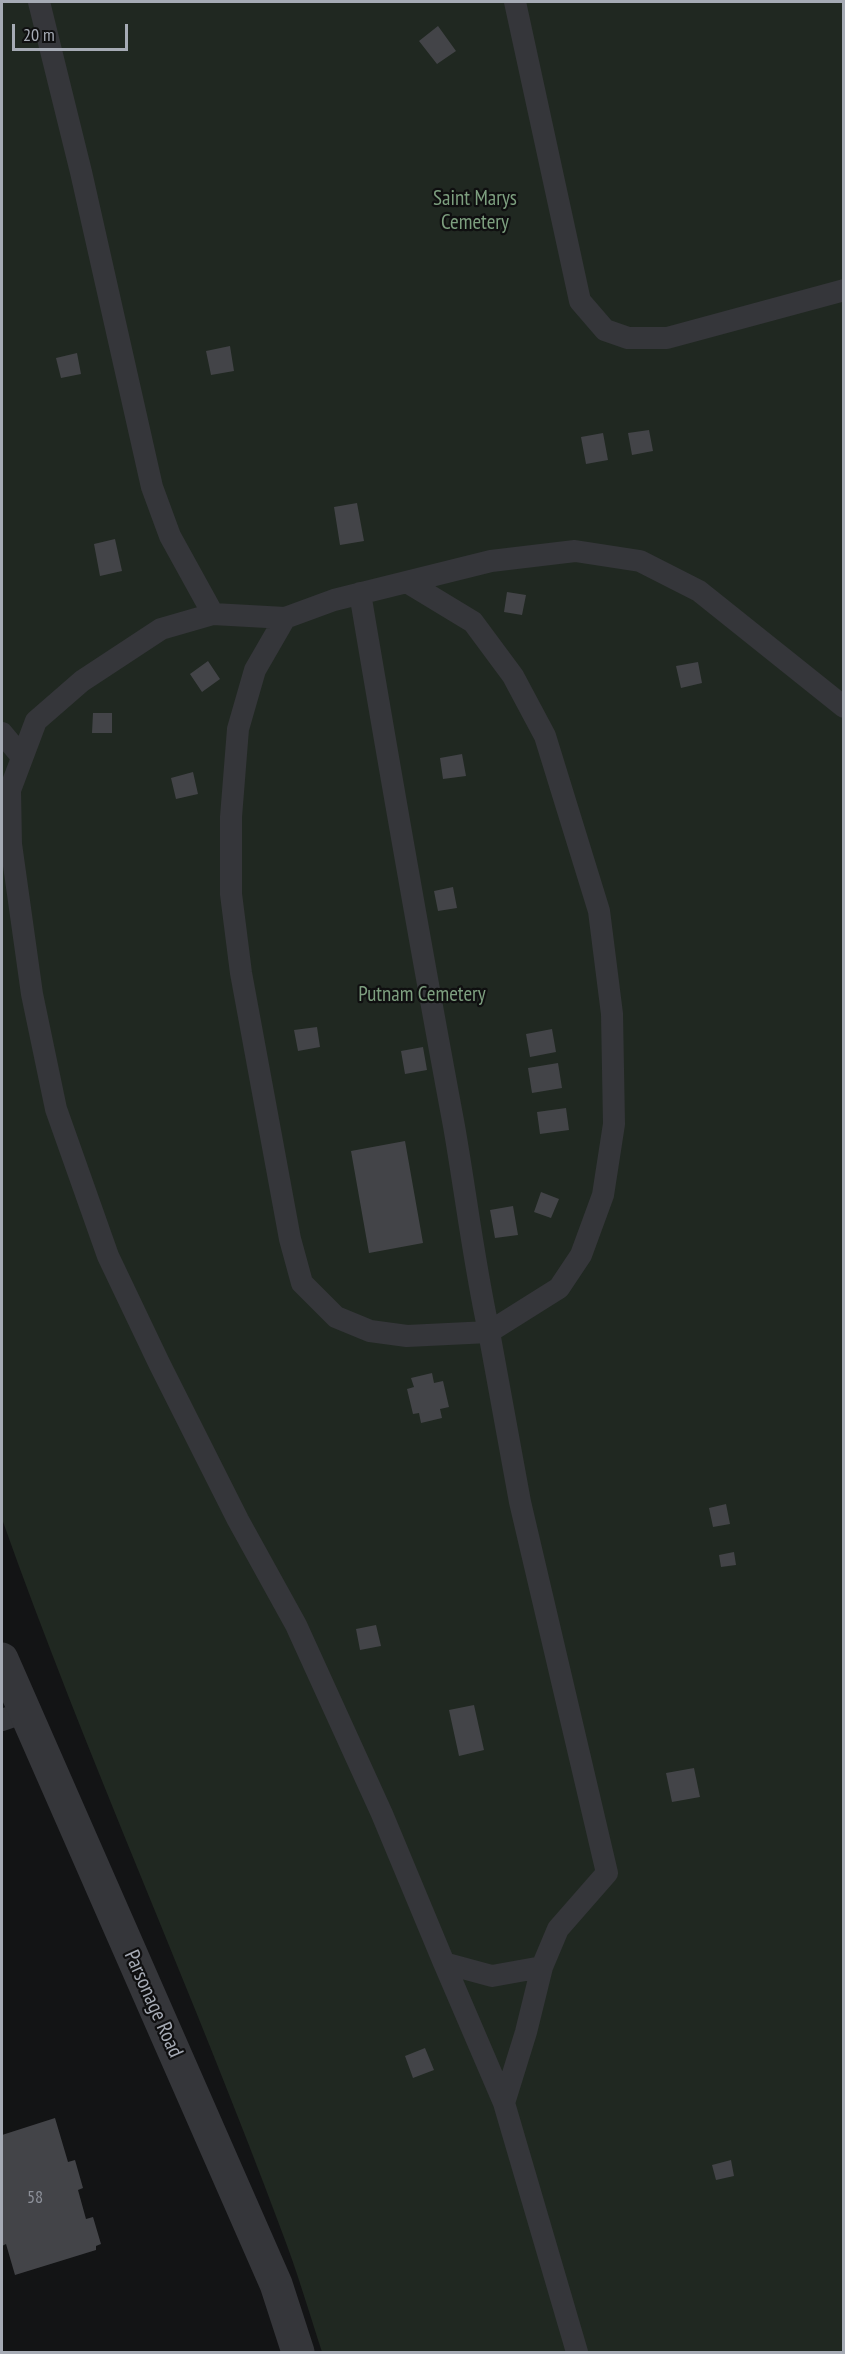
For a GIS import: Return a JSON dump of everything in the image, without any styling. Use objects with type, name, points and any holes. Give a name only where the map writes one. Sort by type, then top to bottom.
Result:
[{"type":"street","name":"Parsonage Road","points":[[2,1659],[13,1716],[276,2284],[298,2352]]},
{"type":"lane","points":[[39,2],[81,172],[152,487],[170,536],[213,614]]},
{"type":"lane","points":[[515,2],[580,301],[605,330],[628,338],[667,338],[843,290]]},
{"type":"lane","points":[[576,2352],[504,2103],[382,1814],[296,1625],[190,1426],[108,1256],[56,1109],[32,994],[11,844],[9,790],[36,721],[82,681],[161,629],[213,614],[285,618],[360,593],[491,561],[575,551],[640,561],[699,591],[843,707]]},
{"type":"lane","points":[[285,618],[255,670],[238,729],[231,817],[231,894],[241,973],[290,1239],[302,1283],[336,1317],[370,1331],[408,1336],[489,1332],[559,1288],[581,1255],[603,1196],[614,1124],[612,1014],[599,911],[545,736],[513,676],[473,622],[406,582]]},
{"type":"lane","points":[[360,593],[467,1199],[480,1293],[520,1502],[607,1873],[558,1929],[542,1967],[526,2032],[504,2103]]},
{"type":"lane","points":[[2,733],[22,757]]},
{"type":"lane","points":[[444,1963],[492,1976],[542,1967]]},
{"type":"green space","name":"Putnam Cemetery","points":[[2,2],[843,2],[843,2352],[322,2352],[293,2262],[248,2142],[104,1787],[2,1519]]},
{"type":"building","points":[[438,26],[456,51],[437,64],[419,41]]},
{"type":"building","points":[[230,346],[234,371],[211,375],[206,351]]},
{"type":"building","points":[[77,353],[81,374],[61,378],[56,358]]},
{"type":"building","points":[[649,430],[653,451],[632,455],[628,433]]},
{"type":"building","points":[[603,433],[608,460],[586,464],[581,437]]},
{"type":"building","points":[[357,503],[364,541],[340,545],[334,507]]},
{"type":"building","points":[[115,539],[122,571],[100,576],[94,544]]},
{"type":"building","points":[[507,592],[526,595],[522,615],[504,612]]},
{"type":"building","points":[[208,661],[220,679],[202,692],[190,674]]},
{"type":"building","points":[[698,662],[702,683],[681,688],[676,666]]},
{"type":"building","points":[[93,713],[112,713],[112,733],[92,733]]},
{"type":"building","points":[[462,754],[466,776],[443,779],[440,758]]},
{"type":"building","points":[[193,772],[198,794],[176,799],[171,778]]},
{"type":"building","points":[[453,887],[457,908],[438,911],[434,891]]},
{"type":"building","points":[[317,1027],[320,1047],[298,1051],[294,1030]]},
{"type":"building","points":[[552,1029],[556,1052],[530,1057],[526,1034]]},
{"type":"building","points":[[423,1047],[427,1070],[405,1074],[401,1051]]},
{"type":"building","points":[[558,1063],[562,1088],[532,1093],[528,1068]]},
{"type":"building","points":[[566,1108],[569,1130],[540,1134],[537,1112]]},
{"type":"building","points":[[405,1141],[423,1243],[369,1253],[351,1151]]},
{"type":"building","points":[[541,1192],[559,1199],[551,1218],[534,1212]]},
{"type":"building","points":[[513,1206],[518,1235],[495,1238],[490,1210]]},
{"type":"building","points":[[432,1373],[434,1383],[443,1381],[449,1407],[440,1409],[442,1418],[421,1423],[419,1413],[413,1414],[407,1389],[414,1387],[411,1378]]},
{"type":"building","points":[[726,1504],[730,1524],[713,1527],[709,1508]]},
{"type":"building","points":[[734,1552],[736,1565],[721,1567],[719,1555]]},
{"type":"building","points":[[376,1625],[381,1646],[360,1650],[356,1629]]},
{"type":"building","points":[[474,1705],[484,1750],[459,1756],[449,1710]]},
{"type":"building","points":[[694,1768],[700,1797],[672,1802],[666,1773]]},
{"type":"building","points":[[425,2048],[434,2070],[413,2078],[405,2056]]},
{"type":"building","points":[[55,2118],[68,2162],[75,2160],[83,2188],[78,2190],[86,2219],[93,2217],[101,2244],[96,2246],[96,2250],[15,2275],[6,2244],[2,2246],[2,2135]]},
{"type":"building","points":[[731,2160],[734,2176],[716,2180],[712,2165]]},
{"type":"park label","name":"Saint Marys Cemetery","points":[[475,211]]}]
